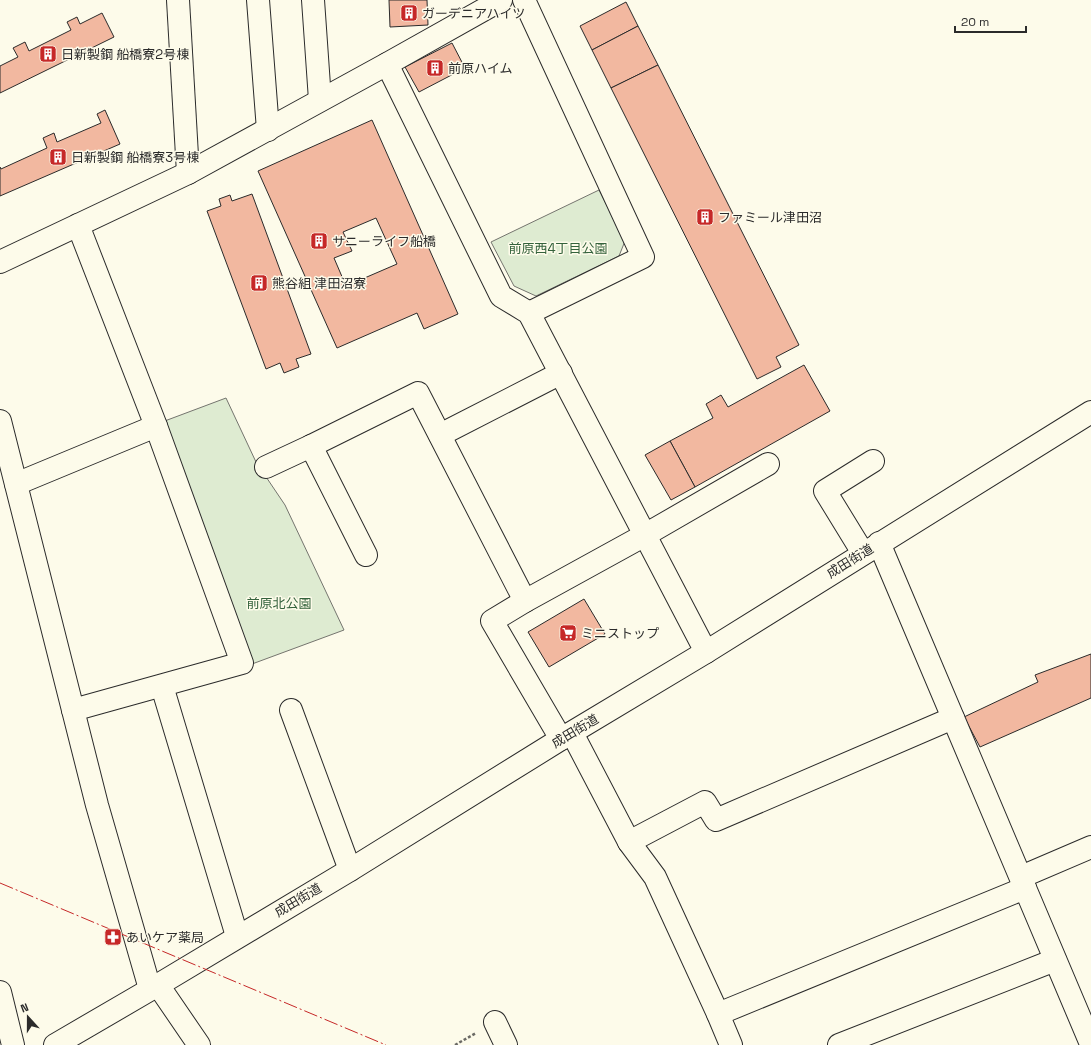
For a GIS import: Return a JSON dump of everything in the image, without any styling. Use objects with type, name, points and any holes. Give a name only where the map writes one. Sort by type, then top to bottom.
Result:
[{"type":"main road","points":[[178,0],[188,173]]},
{"type":"main road","points":[[258,0],[268,130]]},
{"type":"main road","points":[[313,0],[320,100]]},
{"type":"main road","points":[[0,262],[188,173],[501,0]]},
{"type":"main road","points":[[524,0],[643,257],[529,313]]},
{"type":"main road","points":[[387,64],[501,296],[529,313],[706,652]]},
{"type":"main road","points":[[73,710],[242,663],[156,426],[78,225]]},
{"type":"main road","points":[[440,435],[561,373]]},
{"type":"main road","points":[[266,467],[418,393],[525,601]]},
{"type":"main road","name":"成田街道","points":[[55,1045],[350,870],[706,652],[1091,412]]},
{"type":"main road","points":[[0,421],[97,804],[154,987],[199,1045]]},
{"type":"main road","points":[[16,484],[156,426]]},
{"type":"main road","points":[[311,446],[366,554]]},
{"type":"main road","points":[[873,461],[825,492],[871,548],[953,718],[1091,1044]]},
{"type":"main road","points":[[731,1045],[655,877],[629,842],[567,736],[492,621],[525,601],[645,536],[768,464]]},
{"type":"main road","points":[[162,686],[237,936]]},
{"type":"main road","points":[[291,710],[350,870]]},
{"type":"main road","points":[[629,842],[705,802],[716,820],[953,718]]},
{"type":"main road","points":[[718,1014],[1023,883],[1091,847]]},
{"type":"main road","points":[[839,1045],[1055,960]]},
{"type":"main road","points":[[0,992],[13,1045]]},
{"type":"main road","points":[[495,1022],[506,1045]]},
{"type":"green space","name":"前原西4丁目公園","points":[[599,190],[625,241],[619,256],[536,296],[514,286],[491,242]]},
{"type":"green space","name":"前原北公園","points":[[226,398],[256,462],[285,505],[344,630],[252,664],[162,422]]},
{"type":"building","name":"ガーデニアハイツ","points":[[389,0],[427,0],[428,25],[390,27]]},
{"type":"building","points":[[626,2],[638,26],[592,50],[580,26]]},
{"type":"building","name":"日新製鋼 船橋寮2号棟","points":[[102,13],[114,37],[0,93],[0,66],[18,57],[13,48],[25,42],[29,51],[71,30],[67,22],[77,17],[80,24]]},
{"type":"building","points":[[638,26],[658,65],[611,88],[592,50]]},
{"type":"building","name":"前原ハイム","points":[[452,43],[465,68],[419,92],[405,67]]},
{"type":"building","name":"ファミール津田沼","points":[[658,65],[799,345],[776,357],[781,367],[757,379],[611,88]]},
{"type":"building","name":"日新製鋼 船橋寮3号棟","points":[[105,110],[120,144],[0,196],[0,167],[1,169],[47,148],[43,138],[54,133],[57,142],[101,123],[97,114]]},
{"type":"building","name":"サニーライフ船橋","points":[[372,120],[458,314],[424,329],[417,313],[337,348],[258,171]],"holes":[[[376,218],[397,264],[346,286],[334,258],[352,251],[343,232]]]},
{"type":"building","name":"熊谷組 津田沼寮","points":[[252,194],[311,354],[296,359],[299,367],[284,373],[280,363],[266,369],[207,211],[221,206],[219,199],[230,195],[232,201]]},
{"type":"building","points":[[804,365],[830,411],[695,487],[670,441],[713,418],[706,404],[721,395],[728,407]]},
{"type":"building","points":[[670,441],[695,487],[671,500],[645,455]]},
{"type":"building","points":[[584,599],[605,634],[549,667],[528,632]]},
{"type":"building","points":[[1091,654],[1091,698],[980,747],[964,717],[1038,682],[1035,675]]},
{"type":"power","points":[[0,883],[386,1045]]},
{"type":"place","name":"ガーデニアハイツ","points":[[409,13]]},
{"type":"place","name":"日新製鋼 船橋寮2号棟","points":[[48,54]]},
{"type":"place","name":"前原ハイム","points":[[435,68]]},
{"type":"place","name":"日新製鋼 船橋寮3号棟","points":[[58,157]]},
{"type":"place","name":"ファミール津田沼","points":[[705,217]]},
{"type":"place","name":"サニーライフ船橋","points":[[319,241]]},
{"type":"place","name":"熊谷組 津田沼寮","points":[[259,283]]},
{"type":"place","name":"ミニストップ","points":[[568,633]]},
{"type":"place","name":"あいケア薬局","points":[[113,937]]}]
